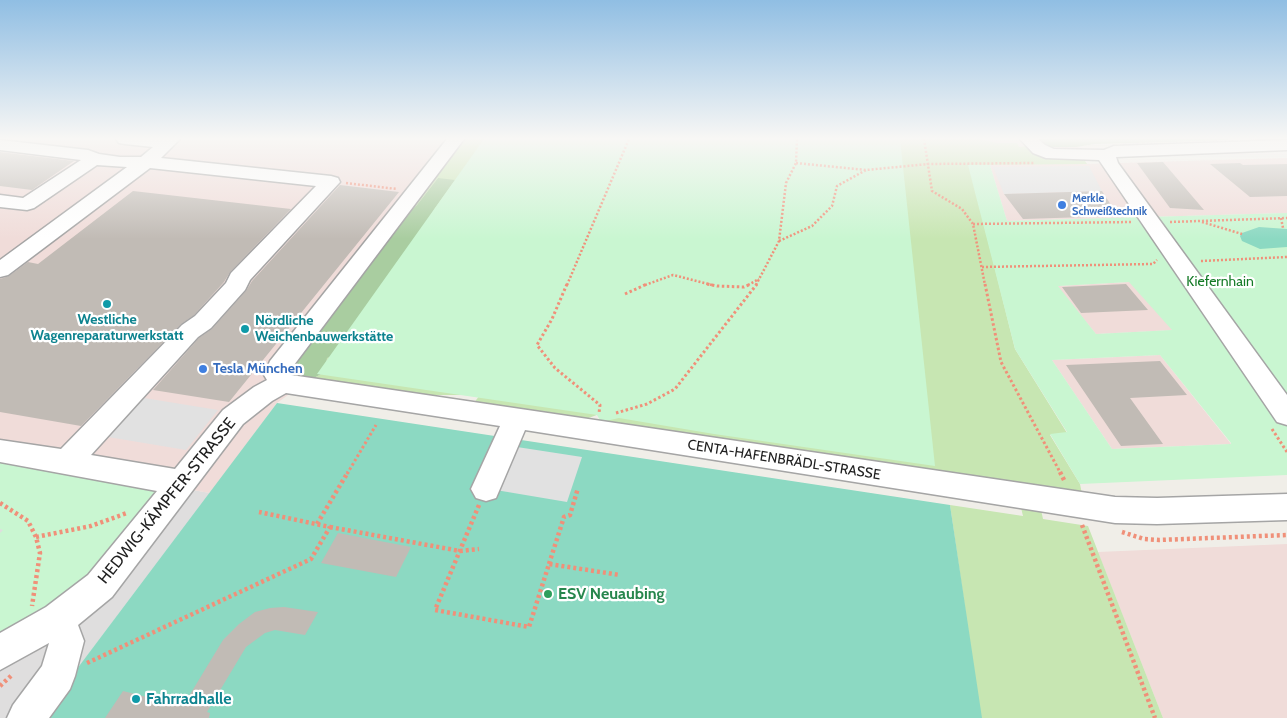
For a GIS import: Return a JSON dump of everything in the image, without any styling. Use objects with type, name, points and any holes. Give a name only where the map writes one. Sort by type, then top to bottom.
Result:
[{"type":"street","points":[[0,201],[27,204],[74,173]]},
{"type":"street","points":[[0,270],[129,173]]},
{"type":"street","points":[[282,173],[331,182]]},
{"type":"street","points":[[283,383],[277,375],[279,367],[428,173]]},
{"type":"street","points":[[1116,173],[1287,415]]},
{"type":"street","points":[[67,462],[190,331],[203,322],[237,285],[239,278],[331,182]]},
{"type":"street","name":"CENTA-HAFENBRÄDL-STRASSE","points":[[283,383],[516,420],[597,425],[1029,496],[1077,512],[1287,507]]},
{"type":"street","name":"HEDWIG-KÄMPFER-STRASSE","points":[[0,652],[46,626],[100,586],[233,417],[263,394],[283,383]]},
{"type":"street","points":[[486,489],[516,420]]},
{"type":"street","points":[[0,451],[182,483]]},
{"type":"street","points":[[26,718],[57,676],[67,641],[46,626]]},
{"type":"path","points":[[597,425],[600,405],[555,368],[537,345],[552,320],[615,173]]},
{"type":"path","points":[[597,425],[647,404],[675,389],[760,279],[779,241],[786,183],[791,173]]},
{"type":"path","points":[[779,241],[812,226],[832,206],[837,186],[861,173]]},
{"type":"path","points":[[929,173],[932,192],[962,209],[973,224],[1001,362],[1070,492],[1155,718]]},
{"type":"path","points":[[331,182],[414,190]]},
{"type":"path","points":[[1281,218],[1283,228]]},
{"type":"path","points":[[1200,221],[1242,234]]},
{"type":"path","points":[[982,267],[1153,264],[1156,260],[1196,259],[1205,262],[1287,257]]},
{"type":"path","points":[[625,294],[657,279],[674,276],[717,286],[744,287],[760,279]]},
{"type":"path","points":[[317,524],[376,425]]},
{"type":"path","points":[[486,489],[435,610],[529,627],[564,517],[570,515],[578,488]]},
{"type":"path","points":[[0,503],[28,521],[36,537],[40,553],[32,609],[46,626]]},
{"type":"path","points":[[36,537],[91,526],[131,511]]},
{"type":"path","points":[[259,512],[460,551],[479,549]]},
{"type":"path","points":[[57,676],[312,559],[330,527]]},
{"type":"path","points":[[549,564],[620,575]]},
{"type":"shaded area","points":[[0,173],[460,173],[317,374],[277,403],[210,493],[0,457]]},
{"type":"shaded area","points":[[992,173],[1287,173],[1287,213],[1007,221]]},
{"type":"shaded area","points":[[995,173],[1092,173],[1102,191],[1004,194]]},
{"type":"shaded area","points":[[1130,282],[1173,330],[1096,334],[1057,286]]},
{"type":"shaded area","points":[[1160,355],[1231,444],[1112,449],[1052,360]]},
{"type":"shaded area","points":[[138,397],[218,410],[186,450],[102,436]]},
{"type":"shaded area","points":[[491,443],[582,457],[567,502],[472,486]]},
{"type":"shaded area","points":[[0,457],[210,493],[40,718],[0,718]]},
{"type":"shaded area","points":[[1287,544],[1287,718],[1163,718],[1098,552]]},
{"type":"green space","points":[[437,173],[971,173],[1015,349],[1067,433],[1050,435],[1080,484],[1082,494],[1036,486],[1043,519],[1088,526],[1163,718],[981,718],[950,505],[1023,516],[1015,483],[602,423],[607,418],[605,412],[583,420],[473,404],[480,395],[412,395],[312,379],[325,372],[327,358],[359,348],[434,209],[438,178],[417,205],[403,217]]},
{"type":"green space","points":[[460,173],[904,173],[935,466],[714,434],[619,418],[601,422],[597,415],[317,374]]},
{"type":"green space","name":"Kiefernhain","points":[[970,173],[992,173],[1007,221],[1287,213],[1287,475],[1080,484],[1050,434],[1067,432],[1015,349]],"holes":[[[1129,282],[1172,330],[1096,334],[1058,286]],[[1160,355],[1231,443],[1112,449],[1052,360]]]},
{"type":"green space","points":[[438,178],[455,180],[435,208],[359,348],[327,358],[325,372],[312,379],[304,378],[295,359],[403,217],[417,205]]},
{"type":"green space","points":[[1259,227],[1287,229],[1287,247],[1260,249],[1242,241],[1240,236],[1242,233]]},
{"type":"green space","name":"ESV Neuaubing","points":[[277,403],[950,505],[982,718],[40,718]]},
{"type":"green space","points":[[0,462],[159,490],[85,577],[54,602],[0,635],[0,533],[3,530],[0,529]]},
{"type":"building","points":[[0,173],[57,173],[32,190],[0,186]]},
{"type":"building","points":[[1144,173],[1172,173],[1204,210],[1170,208]]},
{"type":"building","points":[[1220,173],[1287,173],[1287,196],[1250,197]]},
{"type":"building","name":"Nördliche Weichenbauwerkstätte","points":[[340,185],[399,192],[229,402],[153,390],[199,338],[212,329],[246,291],[252,281]]},
{"type":"building","name":"Westliche Wagenreparaturwerkstatt","points":[[133,191],[291,209],[230,272],[224,282],[194,315],[181,324],[81,426],[0,412],[0,279],[9,276],[28,262],[38,264]]},
{"type":"building","name":"Merkle Schweißtechnik","points":[[1102,191],[1118,216],[1023,219],[1004,194]]},
{"type":"building","points":[[1126,284],[1148,310],[1081,313],[1062,287]]},
{"type":"building","points":[[1160,361],[1187,395],[1130,398],[1163,444],[1121,446],[1066,365]]},
{"type":"building","points":[[338,533],[411,547],[396,577],[321,563]]},
{"type":"building","points":[[284,607],[318,612],[305,635],[275,630],[265,633],[246,647],[207,712],[210,713],[209,718],[105,718],[123,691],[183,706],[223,640],[239,624],[255,612]]},
{"type":"place","name":"Merkle Schweißtechnik","points":[[1062,205]]},
{"type":"place","name":"Westliche Wagenreparaturwerkstatt","points":[[107,304]]},
{"type":"place","name":"Nördliche Weichenbauwerkstätte","points":[[245,329]]},
{"type":"place","name":"Tesla München","points":[[203,369]]},
{"type":"place","name":"ESV Neuaubing","points":[[548,594]]},
{"type":"place","name":"Fahrradhalle","points":[[136,699]]}]
